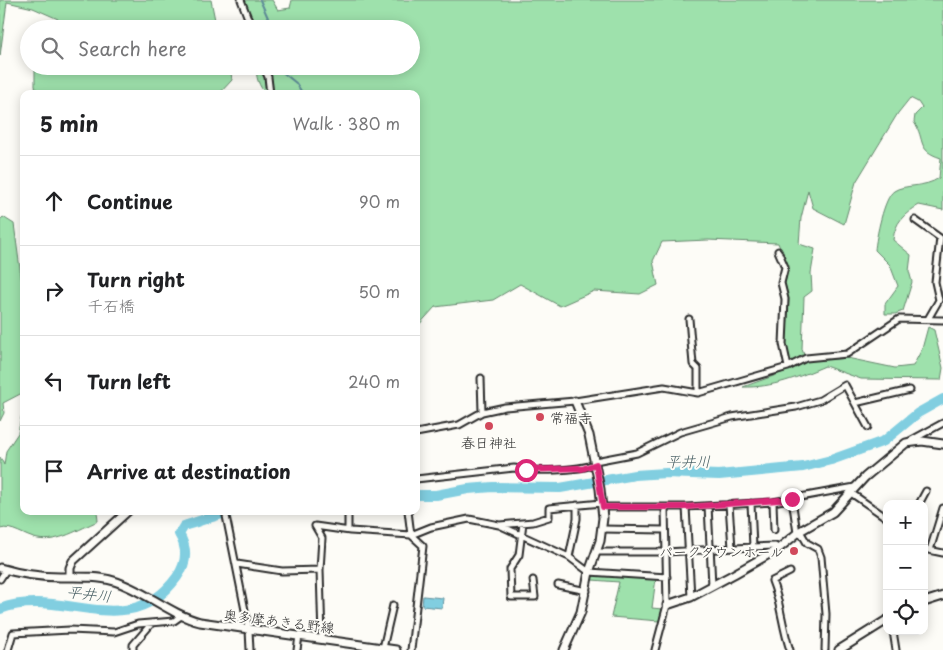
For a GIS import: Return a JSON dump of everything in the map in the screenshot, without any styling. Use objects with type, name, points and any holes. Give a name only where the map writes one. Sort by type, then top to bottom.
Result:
[{"type":"street","points":[[241,0],[249,20]]},
{"type":"street","points":[[267,75],[270,90]]},
{"type":"street","points":[[915,220],[940,238],[935,282],[939,300],[928,319]]},
{"type":"street","points":[[778,251],[785,267],[782,283],[785,313],[783,344],[788,367]]},
{"type":"street","points":[[689,319],[693,364],[698,369],[698,393]]},
{"type":"street","points":[[420,433],[459,425],[482,412],[505,407],[575,401],[664,387],[698,393],[788,367],[806,358],[847,354],[899,319],[943,320]]},
{"type":"street","points":[[481,378],[482,412]]},
{"type":"street","points":[[420,479],[514,468],[526,470],[582,469],[637,453],[680,432],[732,417],[796,407],[820,400],[845,386],[868,427]]},
{"type":"street","points":[[855,403],[910,390]]},
{"type":"street","points":[[564,650],[581,612],[589,572],[602,529],[602,505],[595,464],[588,434],[575,401]]},
{"type":"street","points":[[667,604],[691,596],[712,585],[833,512],[853,490],[906,443],[943,423]]},
{"type":"street","points":[[906,443],[922,441],[943,444]]},
{"type":"street","points":[[499,526],[550,517],[549,508],[576,505],[708,506],[773,502],[853,490],[883,515]]},
{"type":"street","points":[[921,500],[926,491]]},
{"type":"street","points":[[792,499],[798,532],[807,543],[818,548],[821,557],[826,614],[824,650]]},
{"type":"street","points":[[773,502],[774,530]]},
{"type":"street","points":[[751,503],[753,547]]},
{"type":"street","points":[[729,504],[732,548]]},
{"type":"street","points":[[569,557],[577,519],[576,505]]},
{"type":"street","points":[[708,506],[712,585]]},
{"type":"street","points":[[655,650],[667,604],[665,507]]},
{"type":"street","points":[[686,507],[691,596]]},
{"type":"street","points":[[928,546],[943,508]]},
{"type":"street","points":[[0,579],[3,569],[33,576],[70,577],[70,568],[73,561],[124,515]]},
{"type":"street","points":[[226,515],[249,630],[250,650]]},
{"type":"street","points":[[348,515],[348,530]]},
{"type":"street","points":[[408,515],[411,535],[423,546],[411,650]]},
{"type":"street","points":[[322,639],[320,570],[322,538],[315,526],[411,535],[431,527],[469,519],[499,526],[569,557],[589,572],[667,577]]},
{"type":"street","points":[[523,523],[519,555],[510,569],[511,597],[535,596],[533,580]]},
{"type":"street","points":[[602,529],[666,530]]},
{"type":"street","points":[[596,552],[666,552],[776,545]]},
{"type":"street","points":[[928,549],[943,553]]},
{"type":"street","points":[[237,564],[282,572],[320,570]]},
{"type":"street","points":[[790,572],[772,581],[778,595],[782,630],[790,650]]},
{"type":"street","name":"奥多摩あきる野線","points":[[70,577],[113,581],[136,591],[181,616],[210,624],[396,650]]},
{"type":"street","points":[[558,585],[586,591]]},
{"type":"street","points":[[928,601],[943,596]]},
{"type":"street","points":[[383,648],[393,605]]},
{"type":"street","points":[[8,650],[13,633],[70,630],[114,632],[138,624],[174,621],[181,616]]},
{"type":"street","points":[[839,650],[883,622]]},
{"type":"street","points":[[133,650],[133,645],[152,623]]},
{"type":"street","points":[[894,635],[896,650]]},
{"type":"street","points":[[297,650],[299,636]]},
{"type":"green space","points":[[0,0],[211,0],[215,20],[57,20],[33,8],[7,2],[0,56]]},
{"type":"green space","points":[[245,0],[272,0],[278,10],[290,8],[292,0],[943,0],[943,210],[919,205],[905,215],[896,228],[893,240],[911,255],[909,271],[912,282],[903,311],[895,314],[885,314],[885,304],[898,286],[890,265],[875,250],[881,218],[890,195],[903,187],[927,183],[939,178],[941,158],[928,152],[925,148],[914,122],[915,115],[922,108],[918,102],[910,98],[898,113],[856,182],[844,224],[813,208],[808,190],[801,218],[799,244],[815,249],[811,273],[812,291],[804,297],[802,349],[806,361],[847,358],[895,368],[913,366],[922,349],[928,327],[934,330],[943,368],[941,380],[861,379],[825,366],[775,384],[743,387],[787,371],[786,341],[789,299],[785,284],[788,267],[778,243],[708,240],[662,242],[653,261],[658,285],[640,294],[594,291],[560,306],[520,284],[493,300],[435,307],[420,324],[420,90],[263,90],[257,75],[420,75],[420,20],[253,20]]},
{"type":"green space","points":[[35,75],[231,75],[232,80],[223,90],[36,90]]},
{"type":"green space","points":[[3,217],[14,224],[20,269],[20,394],[3,403],[4,413],[0,421],[0,220]]},
{"type":"green space","points":[[20,423],[20,515],[97,515],[98,521],[61,537],[46,540],[33,538],[14,530],[0,529],[0,457],[4,465],[6,451],[18,433]]},
{"type":"green space","points":[[592,575],[656,578],[652,608],[662,609],[659,621],[611,617],[619,582],[592,580]]},
{"type":"water","points":[[423,596],[443,598],[442,608],[422,606]]},
{"type":"waterway","points":[[260,0],[269,20]]},
{"type":"waterway","points":[[286,75],[296,83],[300,90]]},
{"type":"waterway","name":"平井川","points":[[420,495],[436,495],[493,487],[560,488],[635,475],[666,473],[719,475],[803,467],[831,460],[884,441],[918,413],[943,399]]},
{"type":"waterway","name":"平井川","points":[[0,609],[23,604],[46,603],[93,610],[116,611],[137,607],[158,597],[180,572],[183,566],[185,551],[179,534],[184,526],[218,515]]},
{"type":"place","name":"常福寺","points":[[540,417]]},
{"type":"place","name":"春日神社","points":[[489,426]]},
{"type":"place","name":"パークタウンホール","points":[[794,551]]},
{"type":"route","points":[[526,470],[582,469],[596,464],[603,507],[686,507],[773,502],[792,499]]}]
